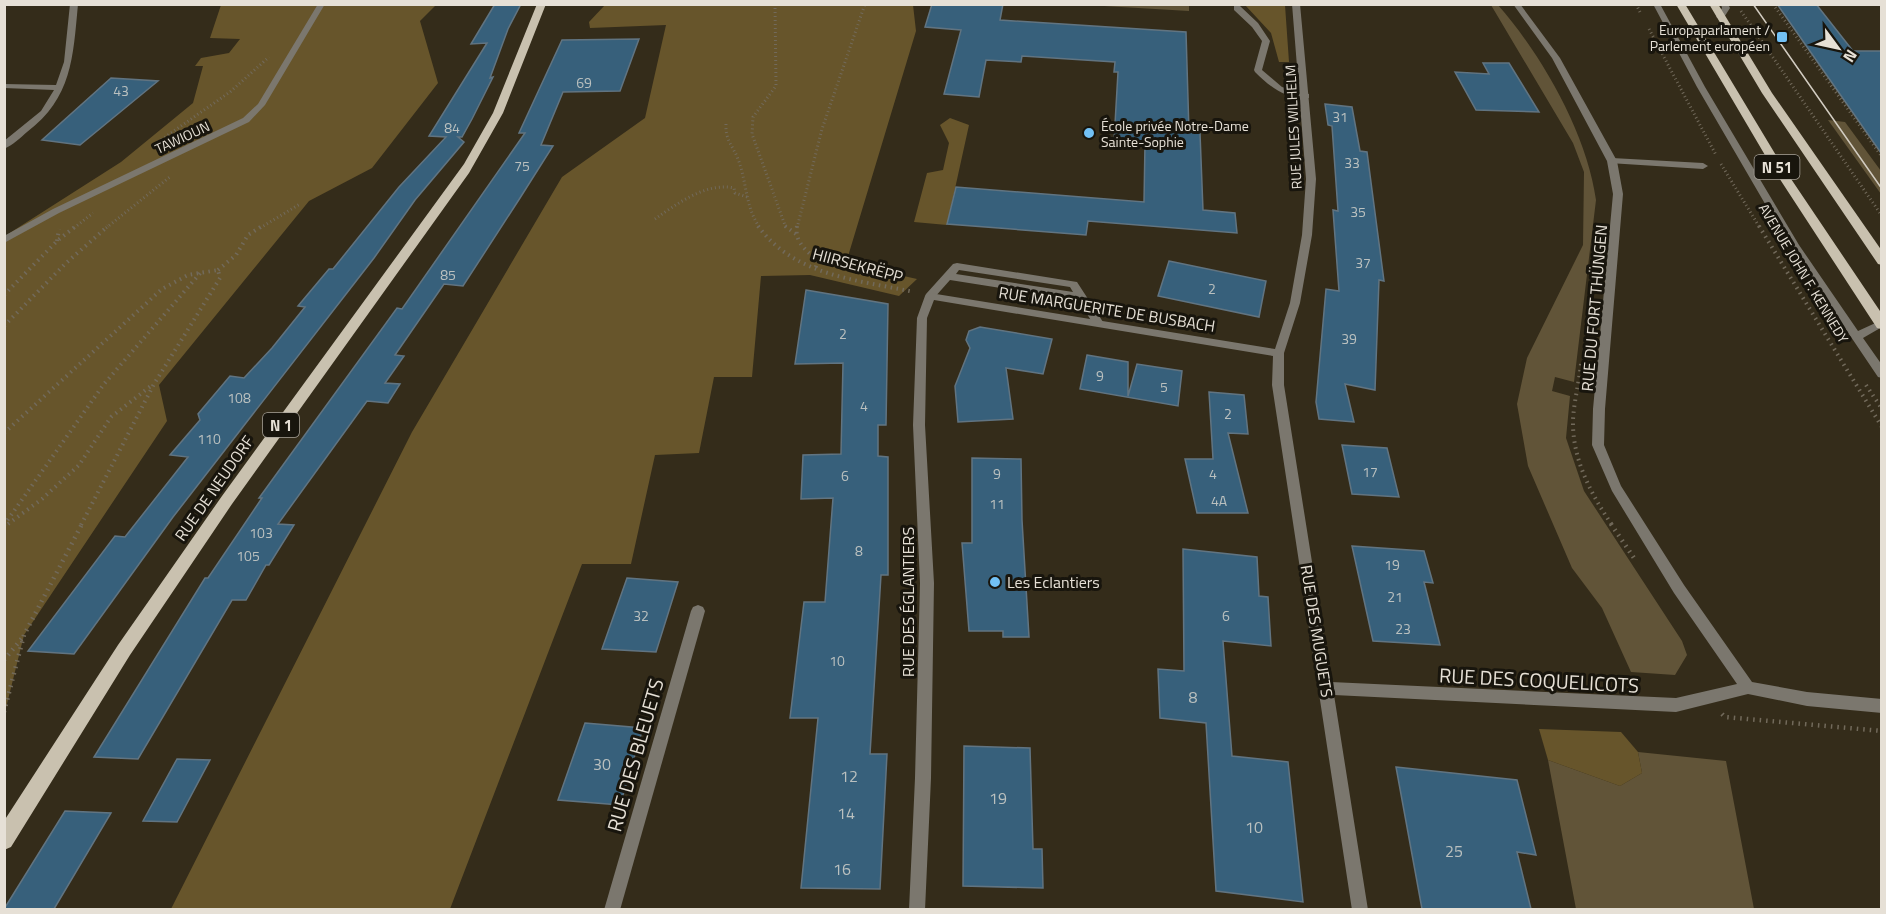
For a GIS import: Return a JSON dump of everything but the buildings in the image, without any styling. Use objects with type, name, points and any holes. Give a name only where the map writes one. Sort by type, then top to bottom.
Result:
[{"type":"main road","name":"RUE DE NEUDORF","points":[[4,840],[130,640],[227,500],[451,194],[481,148],[509,88],[524,40],[542,4]]},
{"type":"main road","name":"AVENUE JOHN F. KENNEDY","points":[[1680,4],[1729,89],[1822,239],[1881,324]]},
{"type":"main road","name":"N 51","points":[[1713,4],[1767,93],[1881,261]]},
{"type":"street","points":[[4,146],[44,113],[61,88],[68,71],[74,4]]},
{"type":"street","name":"TAWIOUN","points":[[4,240],[56,211],[246,120],[261,105],[322,4]]},
{"type":"street","name":"RUE JULES WILHELM","points":[[1278,353],[1295,303],[1307,235],[1311,179],[1306,96],[1296,4]]},
{"type":"street","name":"RUE DU FORT THÜNGEN","points":[[1516,4],[1556,58],[1612,161],[1618,194],[1617,226],[1599,409],[1598,445],[1616,488],[1697,615],[1748,688]]},
{"type":"street","name":"AVENUE JOHN F. KENNEDY","points":[[1656,4],[1701,87],[1794,246],[1881,374]]},
{"type":"street","points":[[1720,17],[1726,8],[1724,4]]},
{"type":"street","points":[[1238,8],[1255,25],[1266,41],[1258,70],[1286,94],[1306,96]]},
{"type":"street","points":[[4,86],[61,88]]},
{"type":"street","points":[[1612,161],[1703,166]]},
{"type":"street","points":[[930,296],[948,276],[1081,297],[1098,322]]},
{"type":"street","name":"RUE MARGUERITE DE BUSBACH","points":[[930,296],[1278,353]]},
{"type":"street","name":"RUE DES ÉGLANTIERS","points":[[916,909],[923,778],[927,583],[919,425],[922,318],[930,296]]},
{"type":"street","name":"AVENUE JOHN F. KENNEDY","points":[[1857,337],[1881,324]]},
{"type":"street","name":"RUE DES MUGUETS","points":[[1278,353],[1280,406],[1360,909]]},
{"type":"street","name":"RUE DES BLEUETS","points":[[612,909],[698,611]]},
{"type":"street","name":"RUE DES COQUELICOTS","points":[[1326,688],[1645,705],[1676,705],[1748,688],[1807,699],[1881,706]]},
{"type":"path","points":[[775,4],[776,86],[753,117],[752,134],[786,228],[796,234],[803,248],[818,261],[815,269]]},
{"type":"path","points":[[796,234],[822,129],[866,4]]},
{"type":"path","points":[[1636,4],[1641,15]]},
{"type":"path","points":[[1737,4],[1881,216]]},
{"type":"path","points":[[1773,4],[1881,158]]},
{"type":"path","name":"AVENUE JOHN F. KENNEDY","points":[[1646,25],[1676,85],[1758,228],[1881,427]]},
{"type":"path","points":[[157,142],[220,99],[256,71],[271,54]]},
{"type":"path","name":"HIIRSEKRËPP","points":[[726,124],[726,142],[740,161],[747,197],[756,223],[773,245],[815,269],[930,296]]},
{"type":"path","points":[[4,326],[45,280],[98,232],[177,172],[191,147]]},
{"type":"path","points":[[655,219],[680,203],[720,186],[728,185],[734,188],[735,193],[747,197]]},
{"type":"path","points":[[4,433],[162,289],[184,275],[204,269],[218,270],[236,255],[248,234],[300,204]]},
{"type":"path","points":[[4,295],[57,241],[99,209]]},
{"type":"path","points":[[4,525],[104,384],[204,269]]},
{"type":"path","points":[[4,660],[24,635],[154,384],[220,278],[218,270]]},
{"type":"path","points":[[4,525],[42,498],[79,465],[111,417],[154,384]]},
{"type":"path","points":[[4,712],[24,635]]},
{"type":"path","points":[[1707,698],[1725,717],[1881,731]]},
{"type":"shaded area","points":[[221,5],[436,5],[420,21],[438,83],[372,168],[309,201],[159,385],[167,421],[24,635],[5,712],[5,236],[121,162],[193,103],[203,66],[195,66],[201,58],[229,53],[240,39],[210,38]]},
{"type":"shaded area","points":[[605,5],[913,5],[916,31],[846,263],[917,279],[899,296],[810,275],[761,276],[752,377],[714,377],[699,453],[655,455],[631,564],[582,564],[450,909],[171,909],[412,432],[562,177],[645,118],[666,25],[590,28],[589,22]]},
{"type":"shaded area","points":[[1087,5],[1189,5],[1189,11]]},
{"type":"shaded area","points":[[1245,5],[1285,5],[1289,62],[1279,62],[1271,33]]},
{"type":"shaded area","points":[[1491,5],[1498,5],[1531,47],[1546,71],[1573,122],[1591,175],[1596,200],[1574,382],[1555,377],[1552,391],[1570,396],[1566,438],[1584,491],[1682,641],[1687,655],[1675,675],[1631,672],[1602,608],[1572,568],[1528,466],[1517,404],[1527,358],[1583,245],[1584,172],[1573,143]]},
{"type":"shaded area","points":[[950,118],[969,125],[947,225],[914,222],[927,173],[943,170],[949,143],[940,125]]},
{"type":"shaded area","points":[[1828,120],[1845,122],[1881,171],[1881,194]]},
{"type":"shaded area","points":[[1539,729],[1621,732],[1638,752],[1642,773],[1620,786],[1548,760]]},
{"type":"shaded area","points":[[1638,752],[1726,761],[1754,909],[1576,909],[1548,760],[1620,786],[1642,773]]},
{"type":"tram line","points":[[1753,4],[1882,189]]},
{"type":"place","name":"Europaparlament / Parlement européen","points":[[1782,37]]},
{"type":"place","name":"École privée Notre-Dame Sainte-Sophie","points":[[1089,133]]},
{"type":"place","name":"Les Eclantiers","points":[[995,582]]}]
